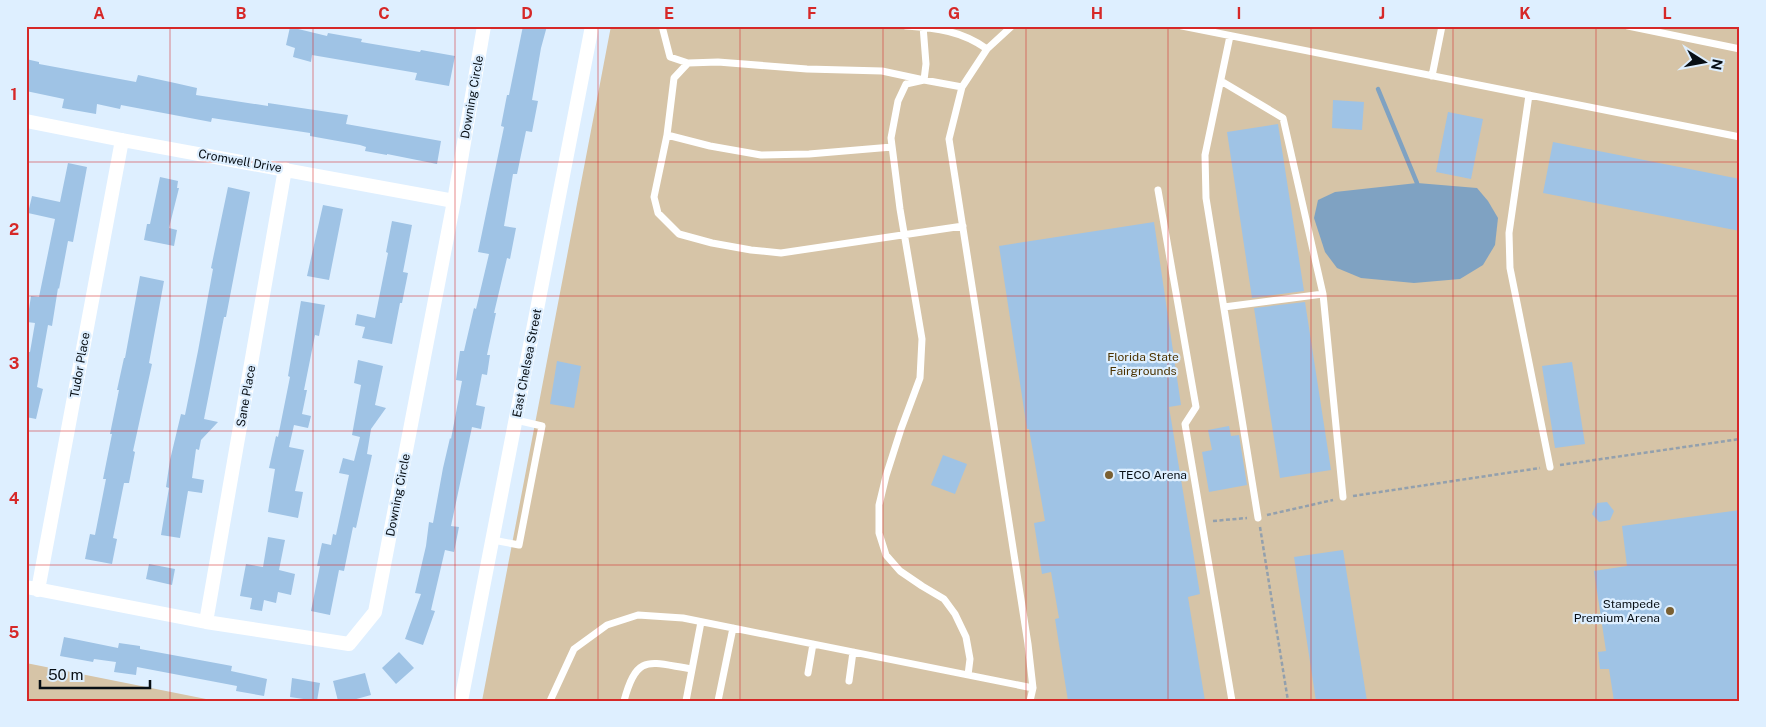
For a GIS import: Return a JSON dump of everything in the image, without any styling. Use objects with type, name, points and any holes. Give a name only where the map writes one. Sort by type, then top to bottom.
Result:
[{"type":"street","name":"Downing Circle","points":[[32,589],[206,622],[349,644],[375,612],[454,201],[484,26]]},
{"type":"street","name":"East Chelsea Street","points":[[461,701],[592,26]]},
{"type":"street","name":"Cromwell Drive","points":[[26,121],[454,201]]},
{"type":"street","name":"Tudor Place","points":[[32,589],[122,140]]},
{"type":"street","name":"Sane Place","points":[[206,622],[285,169]]},
{"type":"lane","points":[[662,26],[670,56],[688,63],[718,62],[807,69],[882,71],[962,87]]},
{"type":"lane","points":[[906,26],[931,28],[972,39],[987,50]]},
{"type":"lane","points":[[1012,26],[987,50],[962,87],[949,140],[1028,644],[1033,688],[1030,701]]},
{"type":"lane","points":[[1182,26],[1740,137]]},
{"type":"lane","points":[[1432,76],[1442,26]]},
{"type":"lane","points":[[1628,26],[1740,49]]},
{"type":"lane","points":[[923,27],[926,64],[924,80]]},
{"type":"lane","points":[[1230,36],[1205,155],[1206,198],[1258,518]]},
{"type":"lane","points":[[688,63],[674,78],[667,135],[654,197],[658,212],[679,234],[712,243],[781,253],[963,226]]},
{"type":"lane","points":[[924,80],[906,84],[898,101],[891,138],[904,235],[922,339],[920,378],[886,476],[879,505],[879,533],[886,556],[900,571],[944,599],[955,614],[966,637],[970,659],[968,675]]},
{"type":"lane","points":[[1221,81],[1283,118],[1323,294],[1343,497]]},
{"type":"lane","points":[[1529,95],[1508,233],[1510,268],[1550,467]]},
{"type":"lane","points":[[667,135],[710,146],[761,155],[810,154],[892,146]]},
{"type":"lane","points":[[1158,190],[1196,407],[1185,424],[1232,701]]},
{"type":"lane","points":[[1224,307],[1323,294]]},
{"type":"lane","points":[[493,540],[519,545],[541,436],[542,426],[516,420]]},
{"type":"lane","points":[[550,701],[574,649],[607,625],[638,615],[683,618],[1033,688]]},
{"type":"lane","points":[[686,701],[701,622]]},
{"type":"lane","points":[[718,701],[733,628]]},
{"type":"lane","points":[[808,673],[813,644]]},
{"type":"lane","points":[[849,681],[853,652]]},
{"type":"lane","points":[[624,701],[636,669],[649,663],[692,669]]},
{"type":"path","points":[[1201,522],[1258,518],[1343,497],[1740,439]]},
{"type":"path","points":[[1258,518],[1288,701]]},
{"type":"green space","name":"Florida State Fairgrounds","points":[[611,26],[1740,26],[1740,701],[482,701]]},
{"type":"green space","points":[[26,663],[216,701],[26,701]]},
{"type":"water","points":[[1417,183],[1477,188],[1488,201],[1498,218],[1495,245],[1483,265],[1460,279],[1414,283],[1361,278],[1337,268],[1325,252],[1314,218],[1318,200],[1335,192]]},
{"type":"building","points":[[523,26],[547,26],[541,48],[532,100],[538,101],[532,132],[526,131],[517,174],[513,174],[504,226],[516,228],[510,259],[507,258],[494,313],[496,313],[487,355],[490,355],[487,375],[482,374],[476,405],[485,407],[481,429],[472,427],[451,526],[459,527],[454,552],[445,550],[431,610],[435,611],[423,645],[405,639],[421,594],[415,593],[426,546],[429,522],[433,523],[443,468],[451,439],[462,381],[456,380],[460,351],[464,351],[489,254],[478,252],[504,127],[501,126],[507,95],[509,95]]},
{"type":"building","points":[[290,27],[327,36],[328,33],[362,39],[361,42],[455,56],[449,86],[415,80],[417,73],[312,55],[311,62],[293,57],[295,48],[286,45]]},
{"type":"building","points":[[26,59],[39,62],[39,64],[136,82],[138,75],[197,88],[196,95],[268,106],[268,103],[348,115],[346,124],[441,141],[437,164],[365,151],[366,147],[360,145],[310,136],[310,133],[212,118],[211,122],[121,105],[120,109],[97,104],[96,114],[62,108],[64,99],[26,91]]},
{"type":"building","points":[[1333,100],[1364,102],[1362,130],[1332,128]]},
{"type":"building","points":[[1448,112],[1483,119],[1471,179],[1436,172]]},
{"type":"building","points":[[1278,124],[1304,291],[1252,298],[1227,132]]},
{"type":"building","points":[[1553,142],[1740,179],[1740,231],[1543,193]]},
{"type":"building","points":[[68,163],[87,167],[73,242],[68,241],[52,326],[48,325],[37,387],[43,389],[36,419],[26,417],[26,352],[30,352],[35,323],[27,322],[31,296],[39,297],[55,219],[28,213],[32,196],[60,202]]},
{"type":"building","points":[[160,177],[178,181],[177,188],[179,188],[169,228],[177,230],[174,246],[144,240],[147,224],[150,224]]},
{"type":"building","points":[[228,187],[250,192],[204,419],[218,422],[201,440],[199,450],[196,449],[192,478],[204,480],[202,493],[188,491],[180,538],[161,535],[169,488],[166,487],[170,460],[181,414],[185,415],[213,269],[211,268]]},
{"type":"building","points":[[323,205],[343,209],[329,280],[307,276]]},
{"type":"building","points":[[392,221],[412,225],[403,272],[408,273],[392,344],[362,338],[365,327],[355,325],[357,314],[375,318],[388,253],[386,252]]},
{"type":"building","points":[[1154,222],[1181,405],[1169,407],[1200,594],[1188,597],[1205,701],[1068,701],[1055,619],[1059,618],[1051,572],[1042,574],[1034,523],[1045,521],[1029,429],[1027,429],[999,246]]},
{"type":"building","points":[[140,276],[164,281],[149,363],[152,364],[133,451],[135,452],[129,483],[124,483],[113,538],[117,539],[112,564],[85,559],[90,534],[95,535],[106,479],[103,479],[119,390],[117,390],[125,358]]},
{"type":"building","points":[[301,301],[325,305],[319,336],[315,335],[304,390],[307,390],[302,414],[311,416],[308,428],[294,425],[289,447],[304,450],[295,491],[303,492],[298,518],[268,512],[275,469],[269,468],[276,436],[278,437],[290,377],[288,376]]},
{"type":"building","points":[[1305,302],[1331,470],[1280,478],[1254,308]]},
{"type":"building","points":[[358,360],[383,366],[375,405],[386,408],[371,429],[367,454],[372,455],[356,528],[353,527],[344,571],[339,570],[330,615],[311,611],[320,566],[317,566],[322,543],[331,545],[333,534],[336,535],[349,475],[339,473],[343,458],[354,461],[360,437],[352,435],[361,385],[354,383]]},
{"type":"building","points":[[557,361],[581,366],[574,408],[550,404]]},
{"type":"building","points":[[1572,362],[1585,444],[1555,448],[1542,366]]},
{"type":"building","points":[[1229,426],[1231,436],[1239,435],[1247,485],[1209,492],[1202,452],[1212,450],[1208,430]]},
{"type":"building","points":[[943,455],[967,464],[955,494],[931,485]]},
{"type":"building","points":[[1607,502],[1614,511],[1610,520],[1599,522],[1592,514],[1597,503]]},
{"type":"building","name":"Stampede Premium Arena","points":[[1740,510],[1740,701],[1614,701],[1609,669],[1600,669],[1598,652],[1606,651],[1594,571],[1627,566],[1622,526]]},
{"type":"building","points":[[268,537],[285,540],[279,570],[295,574],[291,595],[278,592],[276,603],[264,600],[262,611],[250,609],[252,598],[240,596],[246,564],[263,567]]},
{"type":"building","points":[[1343,550],[1367,701],[1316,701],[1294,557]]},
{"type":"building","points":[[149,564],[175,569],[172,585],[146,579]]},
{"type":"building","points":[[64,637],[118,648],[119,643],[140,646],[140,649],[232,666],[231,671],[267,679],[264,696],[236,691],[237,686],[137,667],[136,675],[114,672],[116,662],[94,659],[93,662],[60,656]]},
{"type":"building","points":[[399,652],[414,668],[396,684],[382,668]]},
{"type":"building","points":[[365,673],[371,695],[349,701],[338,701],[333,681]]},
{"type":"building","points":[[292,678],[320,683],[317,701],[290,697]]},
{"type":"waterway","points":[[1378,89],[1417,183]]},
{"type":"place","name":"TECO Arena","points":[[1109,475]]},
{"type":"place","name":"Stampede Premium Arena","points":[[1670,611]]}]
